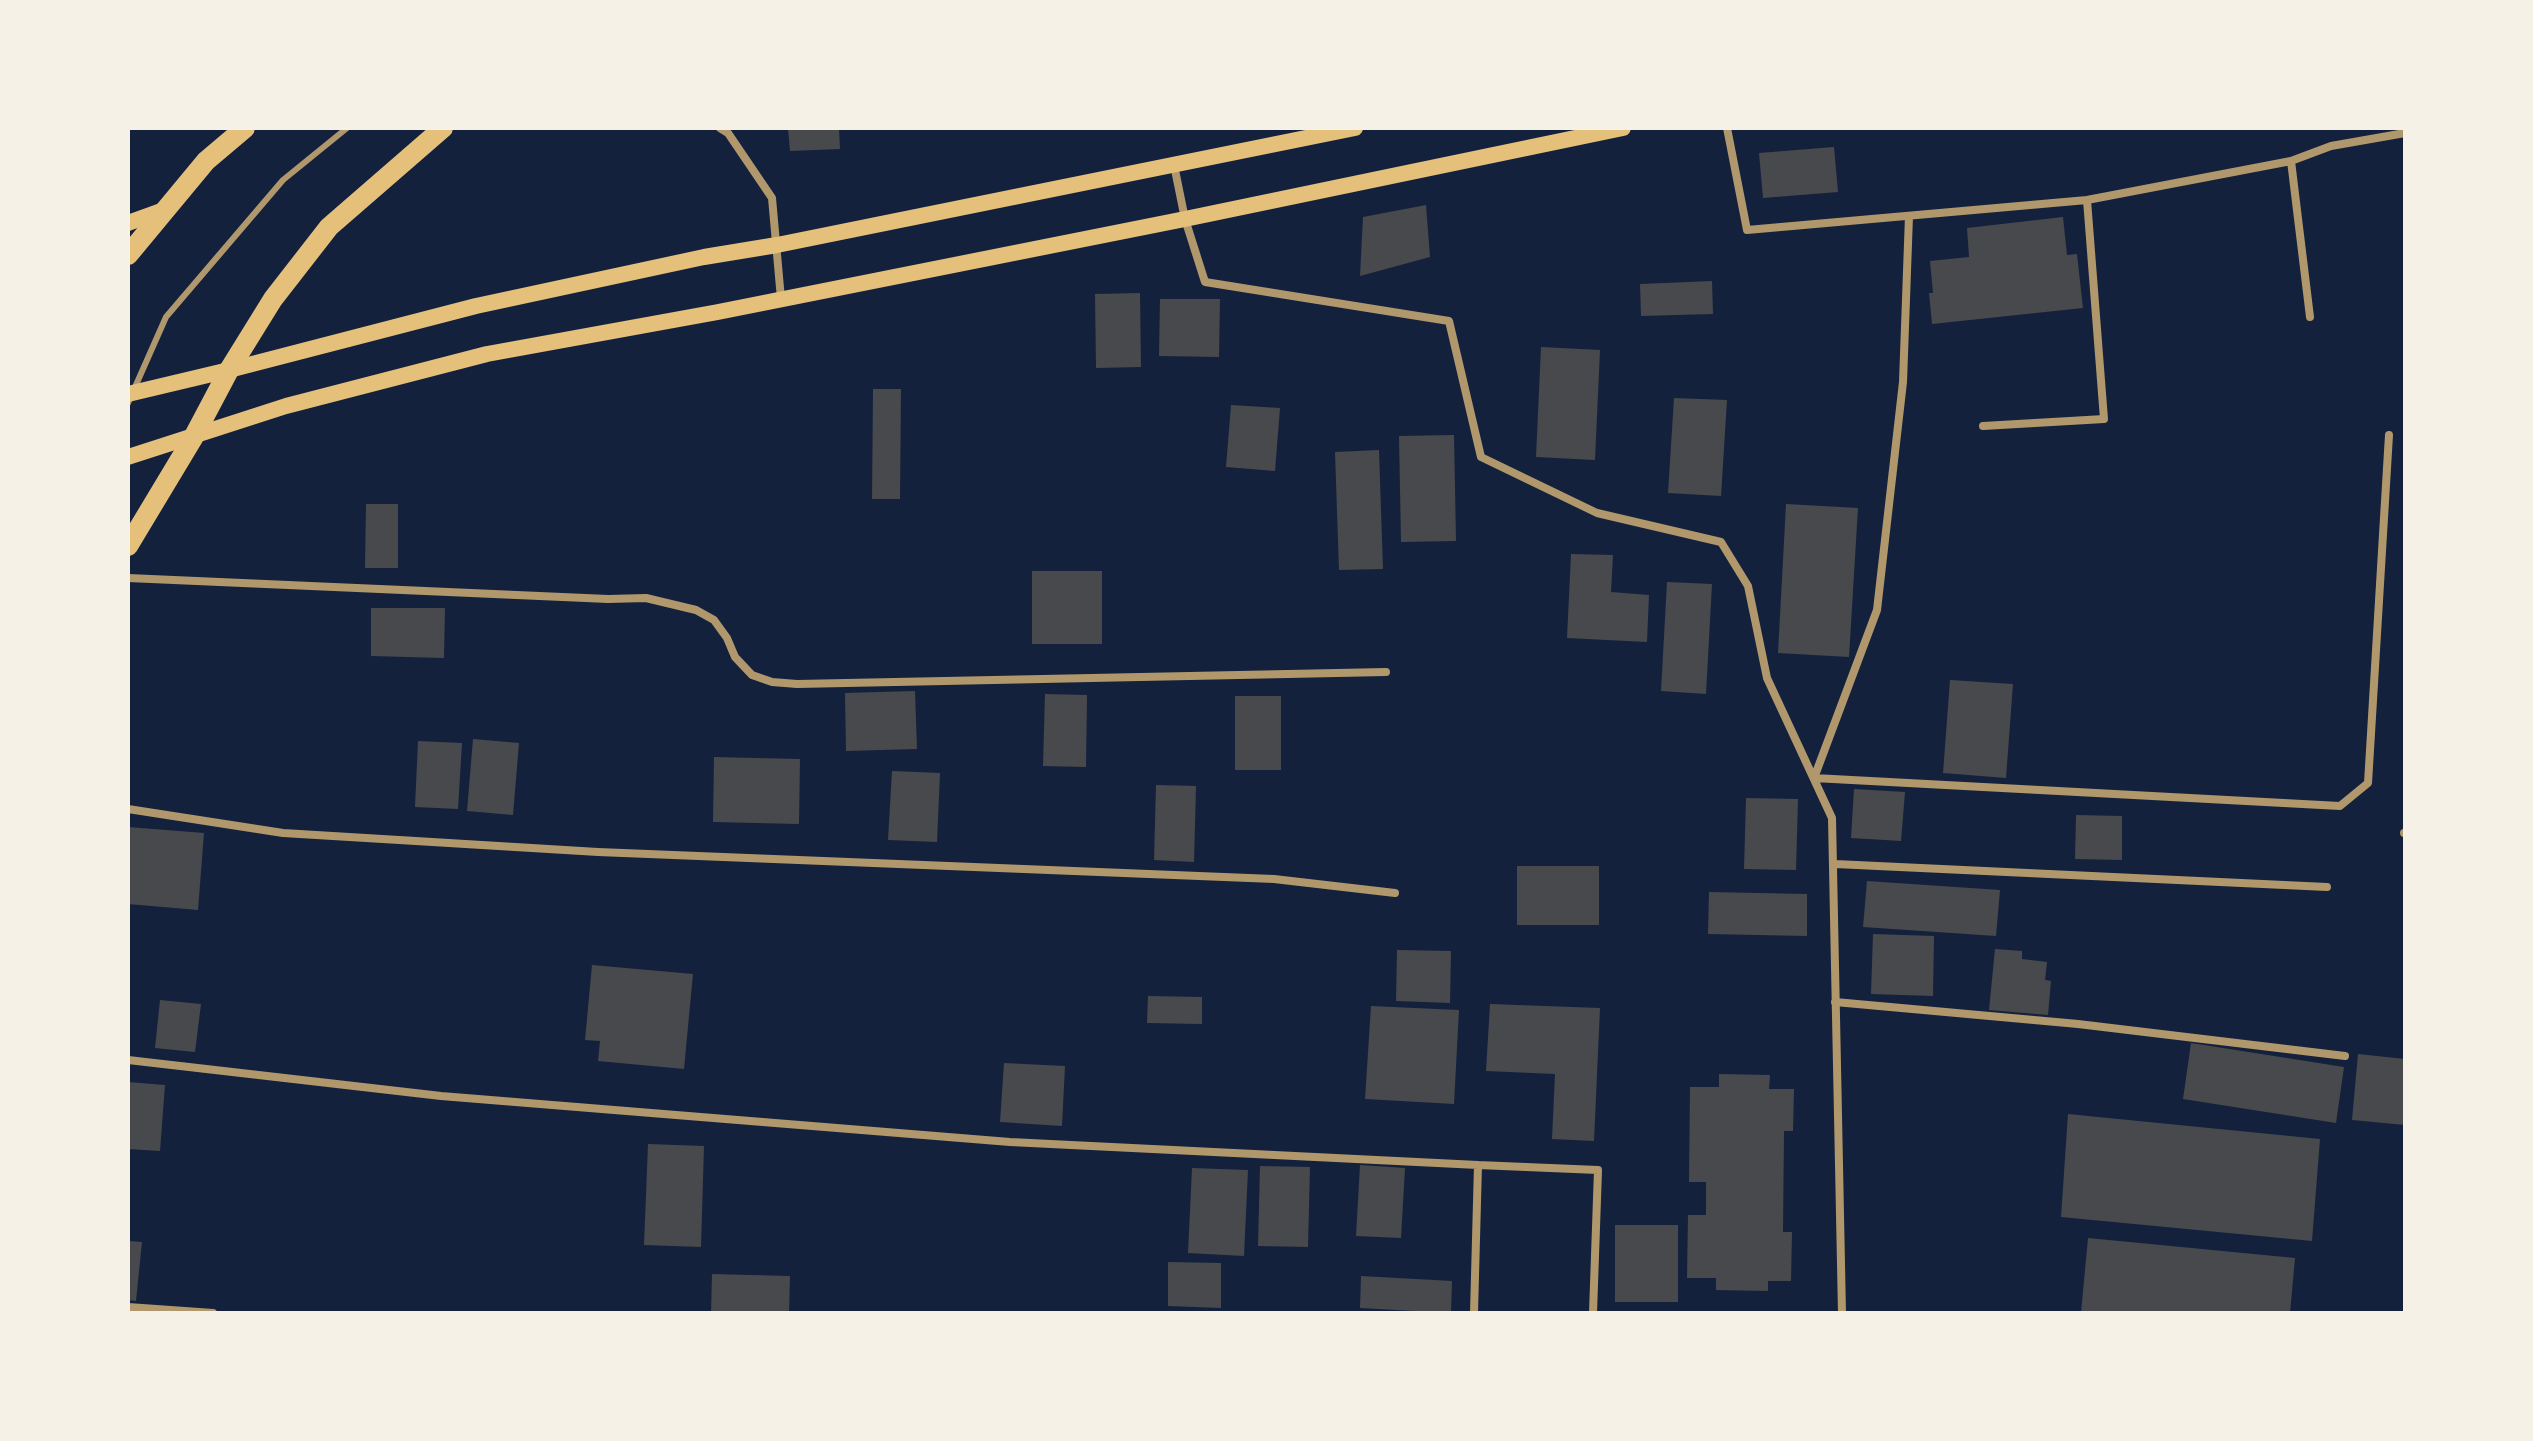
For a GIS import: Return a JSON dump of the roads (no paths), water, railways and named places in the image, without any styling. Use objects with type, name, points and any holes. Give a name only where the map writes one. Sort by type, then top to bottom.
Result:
[{"type":"main road","points":[[128,255],[206,161],[245,128]]},
{"type":"main road","points":[[128,546],[273,299],[329,227],[443,128]]},
{"type":"main road","points":[[129,396],[476,306],[704,257],[777,245],[1355,128]]},
{"type":"main road","points":[[128,457],[286,406],[487,354],[1185,219],[1623,128]]},
{"type":"main road","points":[[128,223],[165,210]]},
{"type":"street","points":[[720,128],[728,133],[772,198],[781,299]]},
{"type":"street","points":[[1727,128],[1747,230],[2087,200],[2291,161],[2331,146],[2405,133]]},
{"type":"street","points":[[2291,161],[2310,317]]},
{"type":"street","points":[[1174,165],[1185,219],[1205,282],[1449,321],[1481,457],[1597,513],[1721,542],[1748,586],[1767,678],[1832,818],[1842,1313]]},
{"type":"street","points":[[1983,426],[2104,419],[2087,200]]},
{"type":"street","points":[[1814,778],[1877,610],[1903,382],[1909,216]]},
{"type":"street","points":[[1814,778],[2340,806],[2368,783],[2389,435]]},
{"type":"street","points":[[128,578],[608,599],[646,598],[696,610],[714,620],[727,638],[735,657],[752,675],[772,682],[797,684],[1386,672]]},
{"type":"street","points":[[128,809],[283,833],[598,852],[1274,879],[1395,893]]},
{"type":"street","points":[[1835,864],[2327,887]]},
{"type":"street","points":[[1835,1002],[2078,1024],[2345,1056]]},
{"type":"street","points":[[128,1060],[441,1096],[994,1140],[1598,1170],[1593,1313]]},
{"type":"street","points":[[1474,1313],[1478,1165]]},
{"type":"street","points":[[128,1307],[213,1313]]},
{"type":"lane","points":[[129,396],[166,317],[283,180],[347,128]]}]
